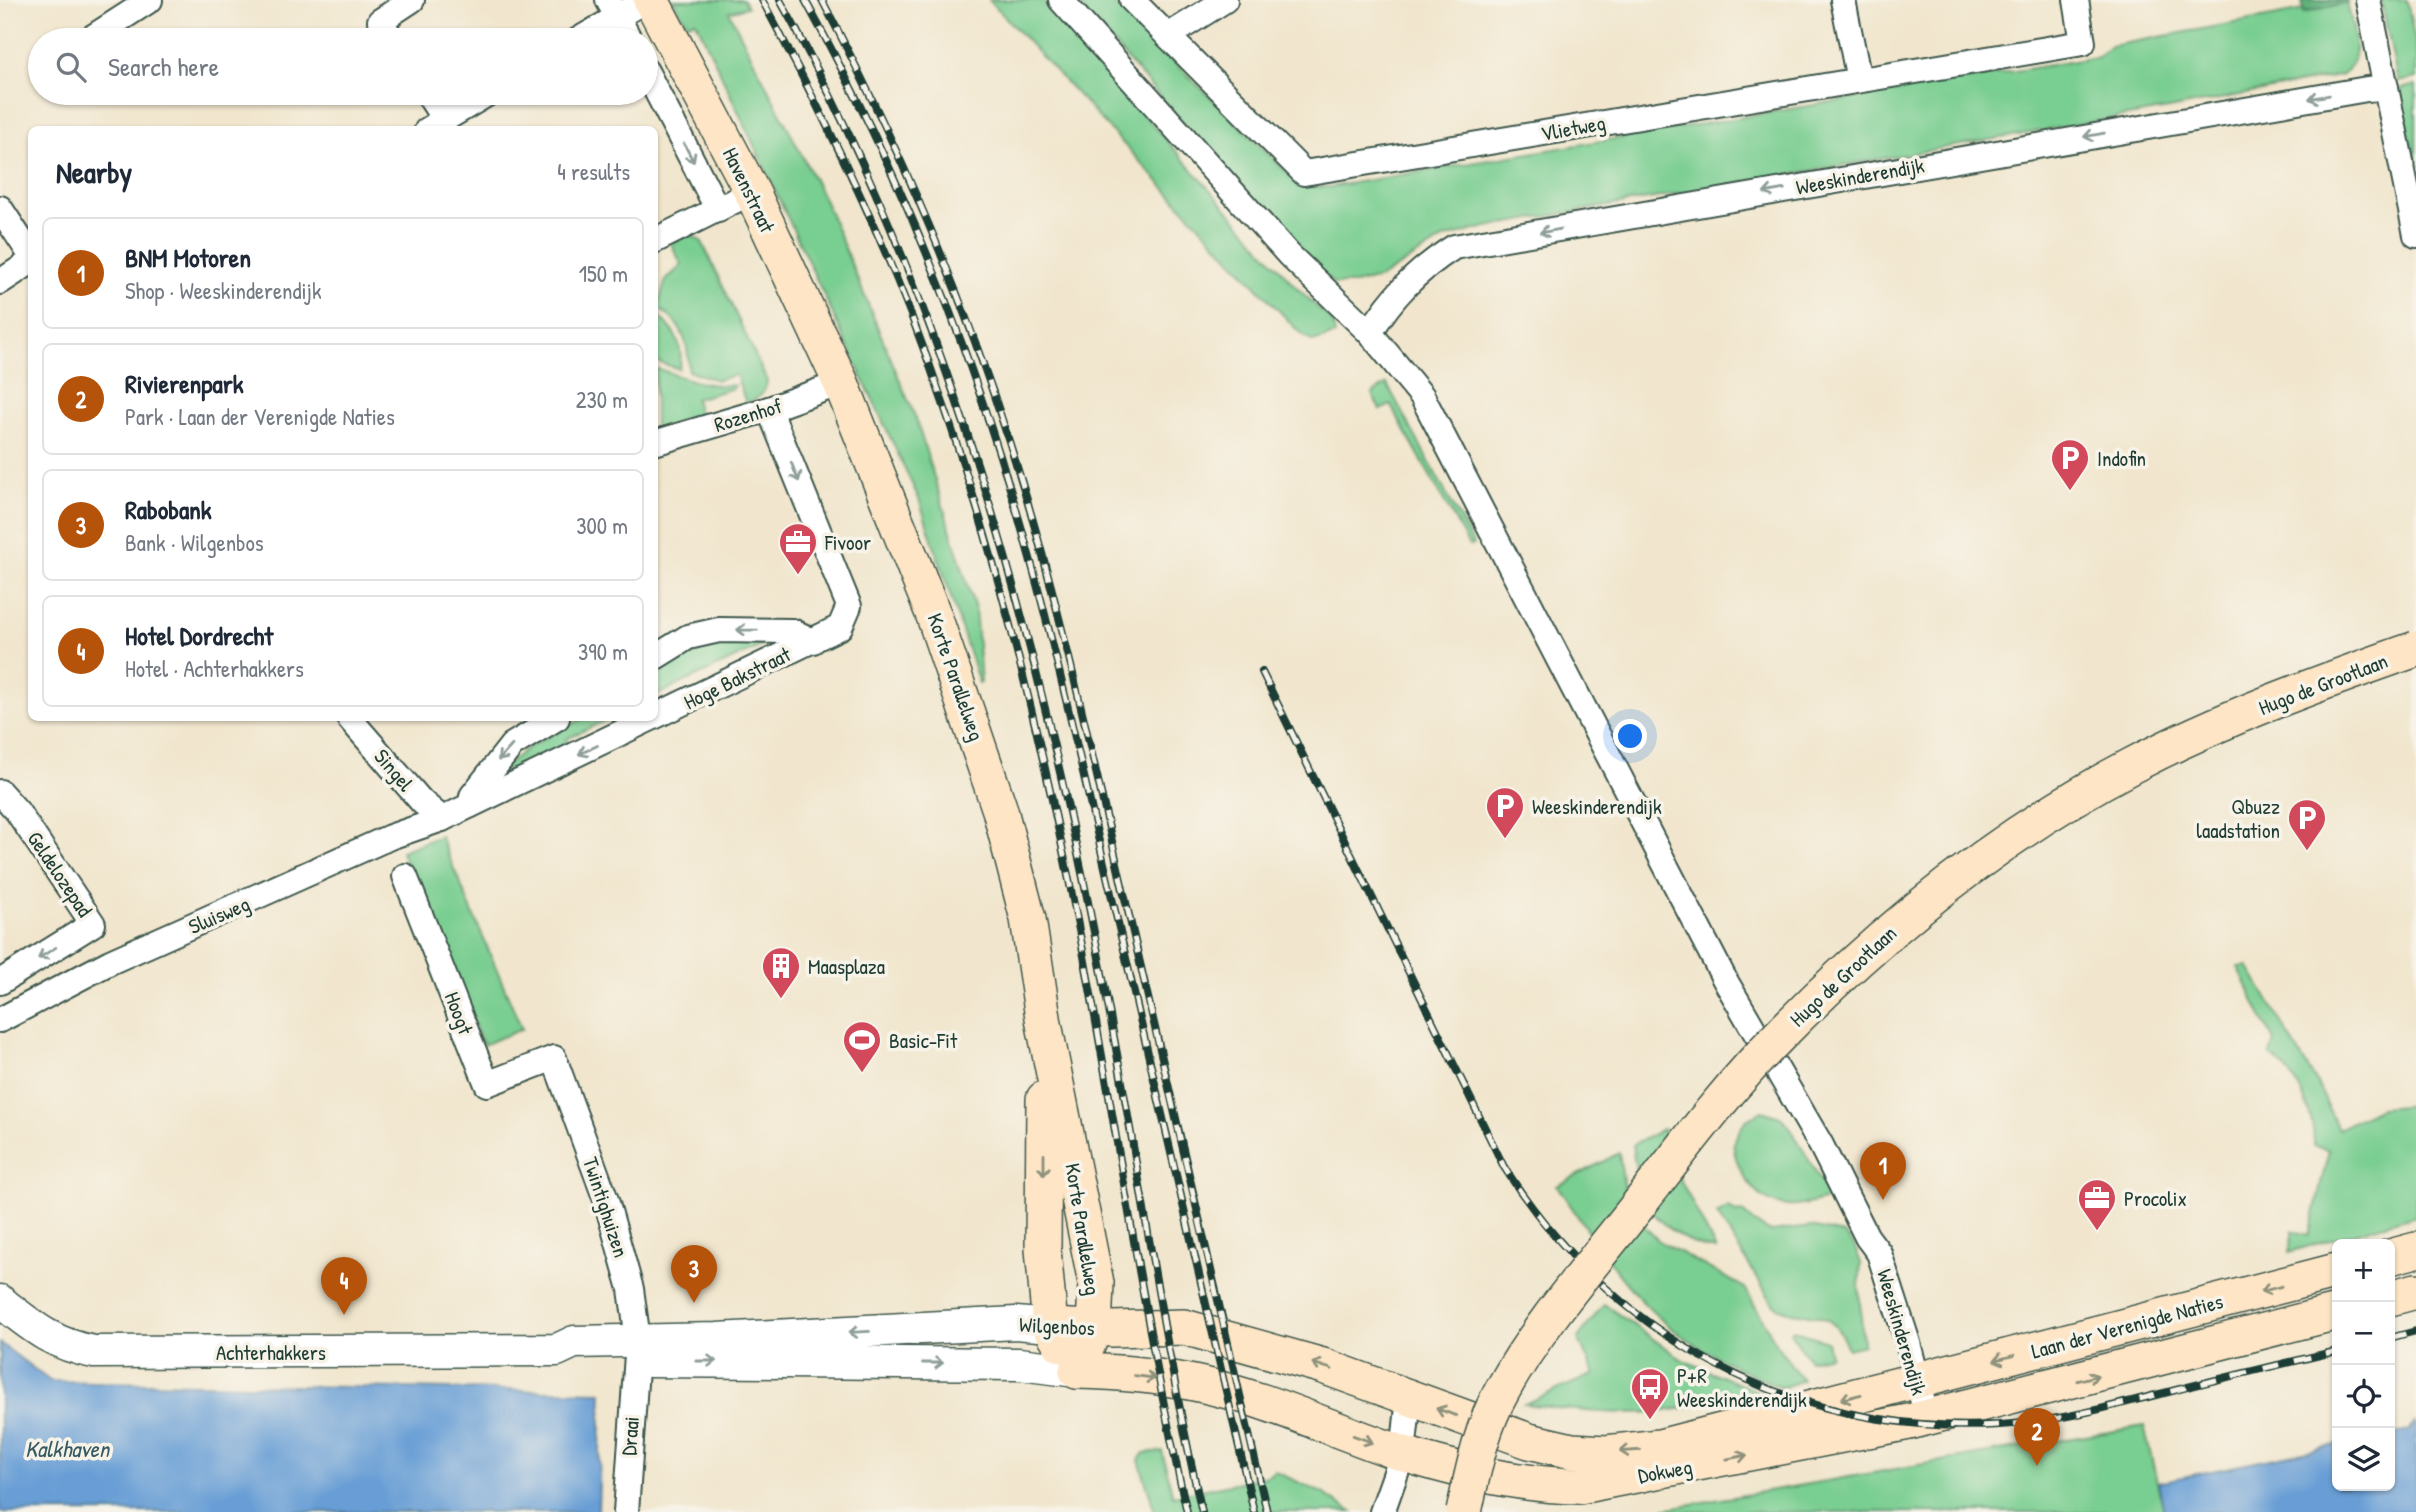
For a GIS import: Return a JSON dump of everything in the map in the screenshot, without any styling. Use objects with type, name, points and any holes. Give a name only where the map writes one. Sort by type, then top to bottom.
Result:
[{"type":"main road","name":"Havenstraat","points":[[648,0],[751,192],[841,383]]},
{"type":"main road","name":"Korte Parallelweg","points":[[841,383],[891,504],[969,712],[1000,810],[1028,919],[1044,1024],[1096,1283],[1094,1329],[1077,1371]]},
{"type":"main road","name":"Hugo de Grootlaan","points":[[1464,1512],[1476,1456],[1501,1392],[1549,1319],[1706,1117],[1779,1035],[1840,975],[1924,903],[2068,802],[2132,766],[2226,721],[2416,649]]},
{"type":"main road","name":"Korte Parallelweg","points":[[1044,1024],[1043,1249],[1050,1326],[1077,1371]]},
{"type":"main road","points":[[2395,1256],[2416,1250]]},
{"type":"main road","name":"Laan der Verenigde Naties","points":[[1917,1381],[2332,1272]]},
{"type":"main road","points":[[2395,1297],[2416,1291]]},
{"type":"main road","name":"Laan der Verenigde Naties","points":[[1927,1418],[2332,1313]]},
{"type":"main road","name":"Wilgenbos","points":[[1050,1326],[1094,1329],[1184,1327],[1323,1366],[1409,1398]]},
{"type":"main road","name":"Wilgenbos","points":[[1077,1371],[1195,1383],[1280,1408],[1403,1453]]},
{"type":"main road","name":"Dokweg","points":[[1409,1398],[1529,1441],[1572,1451],[1606,1453],[1660,1447],[1917,1381]]},
{"type":"main road","name":"Dokweg","points":[[1403,1453],[1485,1475],[1549,1485],[1579,1486],[1927,1418]]},
{"type":"street","points":[[107,28],[150,0]]},
{"type":"street","points":[[385,28],[380,21],[412,0]]},
{"type":"street","points":[[592,28],[609,14],[648,0]]},
{"type":"street","name":"Weeskinderendijk","points":[[1061,0],[1289,255],[1370,333],[1422,396],[1725,980],[1801,1110],[1867,1237],[1879,1253],[1892,1287],[1927,1418]]},
{"type":"street","name":"Vlietweg","points":[[1132,0],[1304,173],[2083,43],[2076,0]]},
{"type":"street","points":[[1168,36],[1225,0]]},
{"type":"street","points":[[1843,0],[1859,80]]},
{"type":"street","points":[[2368,0],[2416,235]]},
{"type":"street","points":[[609,14],[620,28]]},
{"type":"street","name":"Weeskinderendijk","points":[[1370,333],[1387,304],[1410,280],[1454,247],[2206,116],[2386,88]]},
{"type":"street","name":"Havenstraat","points":[[658,94],[718,210]]},
{"type":"street","points":[[430,105],[436,124],[468,105]]},
{"type":"street","points":[[658,239],[751,192]]},
{"type":"street","points":[[0,208],[28,253]]},
{"type":"street","points":[[0,282],[28,262]]},
{"type":"street","name":"Rozenhof","points":[[658,442],[807,397],[841,383]]},
{"type":"street","name":"Hoge Bakstraat","points":[[658,715],[840,626],[849,606],[769,409]]},
{"type":"street","name":"Hoge Bakstraat","points":[[658,656],[688,638],[719,630],[792,631],[813,641]]},
{"type":"street","name":"Singel","points":[[352,721],[422,803],[442,819]]},
{"type":"street","points":[[471,805],[471,796],[512,745],[552,721]]},
{"type":"street","name":"Hoge Bakstraat","points":[[442,819],[646,721]]},
{"type":"street","name":"Geldelozepad","points":[[0,792],[17,811],[93,924],[0,982]]},
{"type":"street","name":"Sluisweg","points":[[0,1020],[110,962],[390,837],[442,819]]},
{"type":"street","name":"Hoogt","points":[[405,876],[487,1084],[554,1058]]},
{"type":"street","name":"Twintighuizen","points":[[554,1058],[606,1200],[631,1289],[638,1350]]},
{"type":"street","name":"Achterhakkers","points":[[0,1301],[46,1338],[68,1347],[94,1352],[556,1350],[576,1359],[638,1350]]},
{"type":"street","name":"Wilgenbos","points":[[638,1350],[717,1339],[1016,1323],[1050,1326]]},
{"type":"street","name":"Wilgenbos","points":[[638,1350],[1019,1364],[1077,1371]]},
{"type":"street","name":"Draai","points":[[625,1512],[638,1350]]},
{"type":"street","points":[[1382,1512],[1403,1453],[1409,1398]]},
{"type":"green space","points":[[673,0],[743,0],[747,7],[729,12],[825,201],[916,419],[975,609],[979,683],[919,499],[696,21],[687,23]]},
{"type":"green space","points":[[989,0],[1043,0],[1295,286],[1333,322],[1335,335],[1313,342],[1299,332]]},
{"type":"green space","points":[[1075,0],[1111,0],[1292,177],[1308,187],[1329,187],[2098,57],[2111,46],[2347,2],[2354,31],[2355,50],[2354,59],[2343,75],[2174,108],[1486,227],[1445,238],[1380,278],[1355,284],[1334,284],[1292,247]]},
{"type":"green space","points":[[2302,0],[2346,0],[2347,2],[2304,13]]},
{"type":"green space","points":[[2381,0],[2407,0],[2416,47],[2416,78],[2398,82]]},
{"type":"green space","points":[[2416,85],[2416,171],[2400,89]]},
{"type":"green space","points":[[692,235],[702,242],[767,381],[765,390],[754,399],[746,403],[736,375],[717,380],[688,371],[688,352],[683,335],[673,320],[658,309],[666,280],[682,265],[670,242]]},
{"type":"green space","points":[[658,317],[673,331],[679,345],[679,369],[658,362]]},
{"type":"green space","points":[[658,369],[703,383],[734,385],[734,388],[695,399],[700,417],[658,430]]},
{"type":"green space","points":[[1387,384],[1474,545],[1469,546],[1391,405],[1380,410],[1372,394]]},
{"type":"green space","points":[[740,637],[772,641],[658,695],[658,673],[691,655]]},
{"type":"green space","points":[[577,721],[605,721],[566,739],[567,744],[528,764],[498,772],[527,748]]},
{"type":"green space","points":[[440,836],[522,1029],[483,1045],[401,851]]},
{"type":"green space","points":[[2248,966],[2318,1085],[2338,1129],[2380,1108],[2416,1105],[2416,1215],[2289,1252],[2293,1231],[2309,1235],[2329,1150],[2314,1146],[2308,1108],[2296,1083],[2270,1055],[2274,1041],[2238,967]]},
{"type":"green space","points":[[1762,1111],[1780,1117],[1788,1124],[1831,1198],[1787,1206],[1766,1199],[1750,1184],[1738,1165],[1733,1143],[1745,1121]]},
{"type":"green space","points":[[1663,1129],[1676,1171],[1716,1250],[1693,1243],[1670,1229],[1651,1211],[1640,1190],[1632,1145]]},
{"type":"green space","points":[[1619,1153],[1624,1188],[1634,1216],[1659,1241],[1745,1288],[1776,1343],[1802,1380],[1782,1388],[1710,1353],[1670,1327],[1623,1279],[1557,1186]]},
{"type":"green space","points":[[1729,1207],[1736,1213],[1743,1212],[1756,1224],[1771,1232],[1810,1227],[1844,1234],[1854,1245],[1861,1263],[1859,1287],[1863,1345],[1848,1349],[1841,1334],[1826,1319],[1774,1305],[1717,1214]]},
{"type":"green space","points":[[1604,1304],[1683,1360],[1759,1392],[1664,1411],[1629,1413],[1525,1404],[1594,1374],[1578,1338]]},
{"type":"green space","points":[[1792,1330],[1827,1341],[1830,1355],[1809,1360],[1791,1334]]},
{"type":"green space","points":[[2144,1426],[2164,1512],[1646,1512]]},
{"type":"green space","points":[[1162,1451],[1173,1496],[1268,1476],[1274,1471],[1322,1493],[1352,1512],[1155,1512],[1139,1460],[1144,1453]]},
{"type":"water","name":"Kalkhaven","points":[[0,1343],[50,1381],[602,1392],[598,1512],[0,1512]]},
{"type":"water","points":[[2416,1422],[2416,1512],[2164,1512],[2158,1482],[2332,1446],[2332,1491],[2395,1491],[2395,1434],[2408,1431]]},
{"type":"railway","points":[[762,0],[841,155],[895,275],[939,390],[988,544],[1029,699],[1064,856],[1157,1368],[1187,1512]]},
{"type":"railway","points":[[780,0],[841,118],[896,240],[943,363],[985,489],[1022,616],[1082,874],[1120,1068],[1175,1386],[1202,1512]]},
{"type":"railway","points":[[805,0],[862,109],[937,279],[980,394],[1016,510],[1076,741],[1254,1512]]},
{"type":"railway","points":[[822,0],[876,107],[948,270],[989,382],[1026,498],[1074,680],[1267,1512]]},
{"type":"railway","points":[[1262,672],[1504,1167],[1551,1231],[1605,1287],[1665,1334],[1731,1372],[1801,1400],[1875,1418],[1953,1426],[2033,1422],[2068,1416],[2332,1352]]},
{"type":"railway","points":[[2395,1337],[2416,1331]]},
{"type":"place","name":"Indofin","points":[[2070,492]]},
{"type":"place","name":"Fivoor","points":[[798,576]]},
{"type":"place","name":"Weeskinderendijk","points":[[1505,840]]},
{"type":"place","name":"Qbuzz laadstation","points":[[2307,852]]},
{"type":"place","name":"Maasplaza","points":[[781,1000]]},
{"type":"place","name":"Basic-Fit","points":[[862,1074]]},
{"type":"place","name":"BNM Motoren","points":[[1883,1200]]},
{"type":"place","name":"Procolix","points":[[2097,1232]]},
{"type":"place","name":"Rabobank","points":[[694,1303]]},
{"type":"place","name":"Hotel Dordrecht","points":[[344,1315]]},
{"type":"place","name":"P+R Weeskinderendijk","points":[[1650,1421]]},
{"type":"place","name":"Rivierenpark","points":[[2037,1466]]}]
